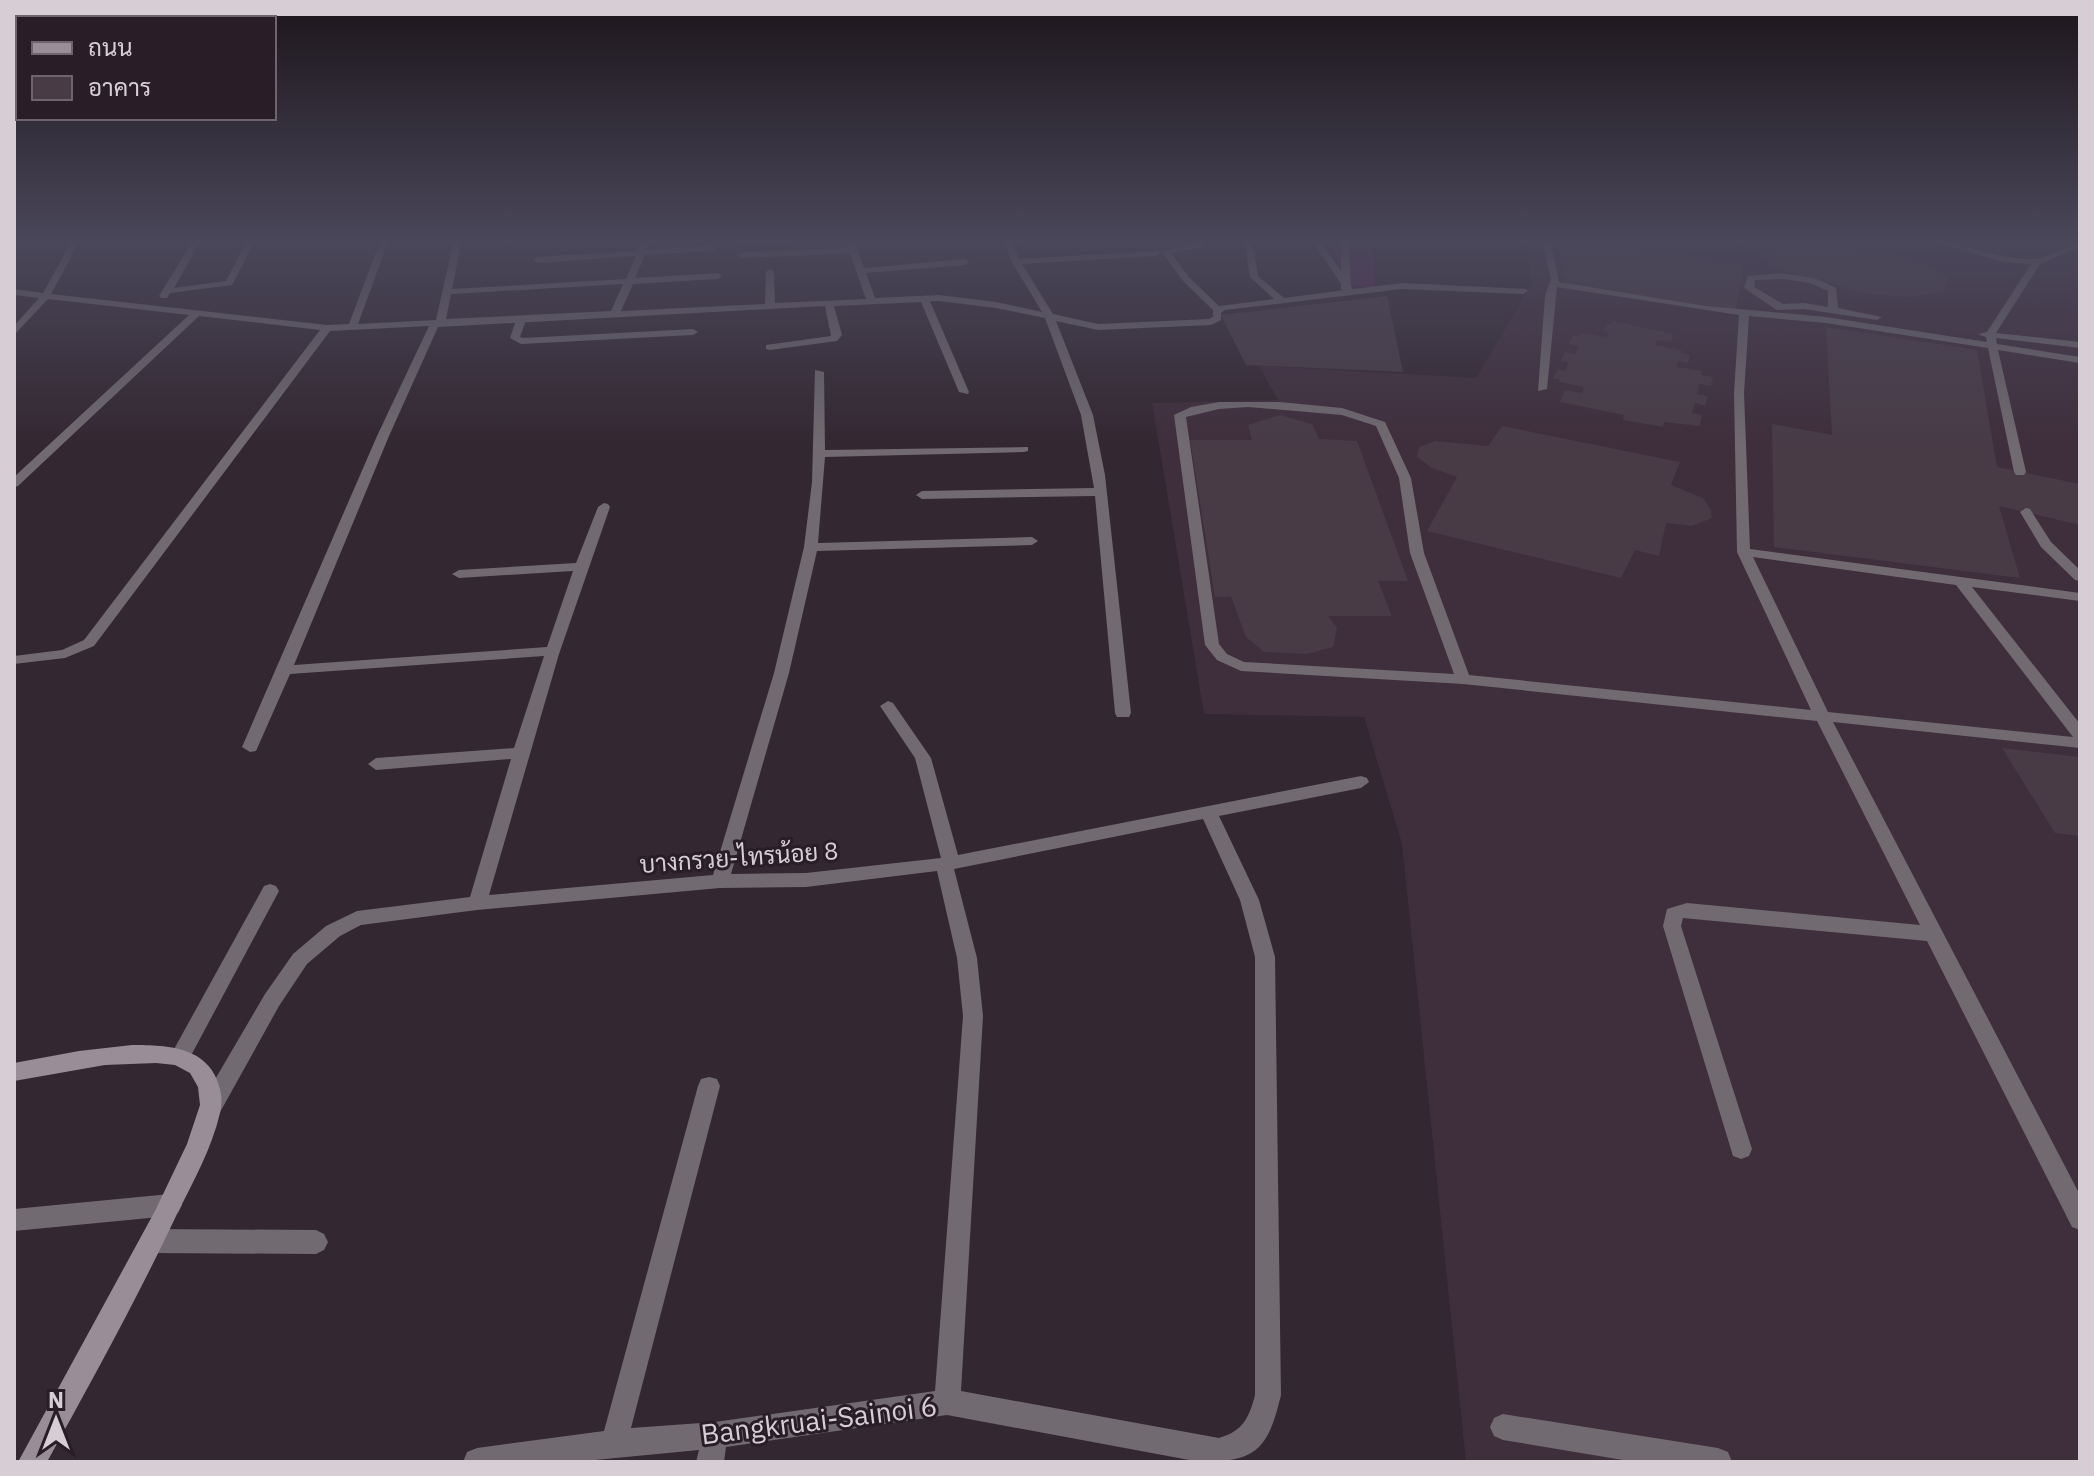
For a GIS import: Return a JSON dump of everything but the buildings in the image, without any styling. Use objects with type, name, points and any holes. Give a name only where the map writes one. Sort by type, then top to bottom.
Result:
[{"type":"main road","points":[[14,1072],[127,1053],[180,1057],[192,1062],[206,1076],[211,1107],[153,1241],[32,1462]]},
{"type":"street","points":[[14,332],[35,308]]},
{"type":"street","points":[[148,308],[327,328],[737,308]]},
{"type":"street","points":[[352,328],[359,308]]},
{"type":"street","points":[[250,747],[383,436],[437,325],[441,308]]},
{"type":"street","points":[[614,315],[617,308]]},
{"type":"street","points":[[770,347],[834,339],[837,335],[830,308]]},
{"type":"street","points":[[928,308],[964,392]]},
{"type":"street","points":[[1008,308],[1088,326],[1121,328],[1211,322],[1218,318],[1216,308]]},
{"type":"street","points":[[1044,308],[1087,415],[1100,492],[1123,713]]},
{"type":"street","points":[[1218,310],[1233,308]]},
{"type":"street","points":[[1542,389],[1549,308]]},
{"type":"street","points":[[1705,308],[1991,340],[2080,345]]},
{"type":"street","points":[[1744,314],[1777,308]]},
{"type":"street","points":[[1797,308],[1833,310],[2080,360]]},
{"type":"street","points":[[2010,308],[1991,340],[2020,472]]},
{"type":"street","points":[[14,483],[196,314]]},
{"type":"street","points":[[1744,314],[1739,393],[1744,552],[1821,714],[2080,1219]]},
{"type":"street","points":[[521,320],[515,338],[521,341],[693,332]]},
{"type":"street","points":[[14,660],[65,654],[89,643],[327,328]]},
{"type":"street","points":[[720,881],[793,632],[811,547],[821,454],[819,372]]},
{"type":"street","points":[[1463,679],[1417,553],[1405,478],[1381,424],[1374,419],[1343,412],[1267,405],[1193,408],[1180,415],[1215,651],[1230,662],[1251,669],[1463,679],[2080,743]]},
{"type":"street","points":[[821,454],[1024,449]]},
{"type":"street","points":[[922,495],[1100,492]]},
{"type":"street","points":[[477,903],[520,753],[604,507]]},
{"type":"street","points":[[2026,512],[2046,544],[2080,577]]},
{"type":"street","points":[[811,547],[1032,541]]},
{"type":"street","points":[[1744,552],[2080,597]]},
{"type":"street","points":[[459,574],[581,567]]},
{"type":"street","points":[[1960,580],[2080,735]]},
{"type":"street","points":[[284,670],[555,651]]},
{"type":"street","points":[[888,706],[923,758],[969,965],[973,1016],[947,1402]]},
{"type":"street","points":[[376,764],[520,753]]},
{"type":"street","name":"บางกรวย-ไทรน้อย 8","points":[[211,1107],[272,1000],[300,959],[333,931],[357,918],[477,903],[720,881],[806,880],[948,863],[1361,782]]},
{"type":"street","name":"Bangkruai-Sainoi 6","points":[[477,1462],[614,1443],[715,1435],[947,1402],[1219,1452],[1241,1446],[1259,1430],[1268,1395],[1265,957],[1261,928],[1250,899],[1208,811]]},
{"type":"street","points":[[180,1057],[270,891]]},
{"type":"street","points":[[1741,1149],[1672,926],[1674,914],[1687,910],[1936,934]]},
{"type":"street","points":[[614,1443],[709,1086]]},
{"type":"street","points":[[14,1220],[170,1205]]},
{"type":"street","points":[[153,1241],[316,1242]]},
{"type":"street","points":[[1503,1427],[1718,1462]]},
{"type":"street","points":[[710,1462],[715,1435]]},
{"type":"shaded area","points":[[1518,308],[2080,308],[2080,1462],[1466,1462],[1402,844],[1364,717],[1204,714],[1152,403],[1278,400],[1259,366],[1476,378]]}]
